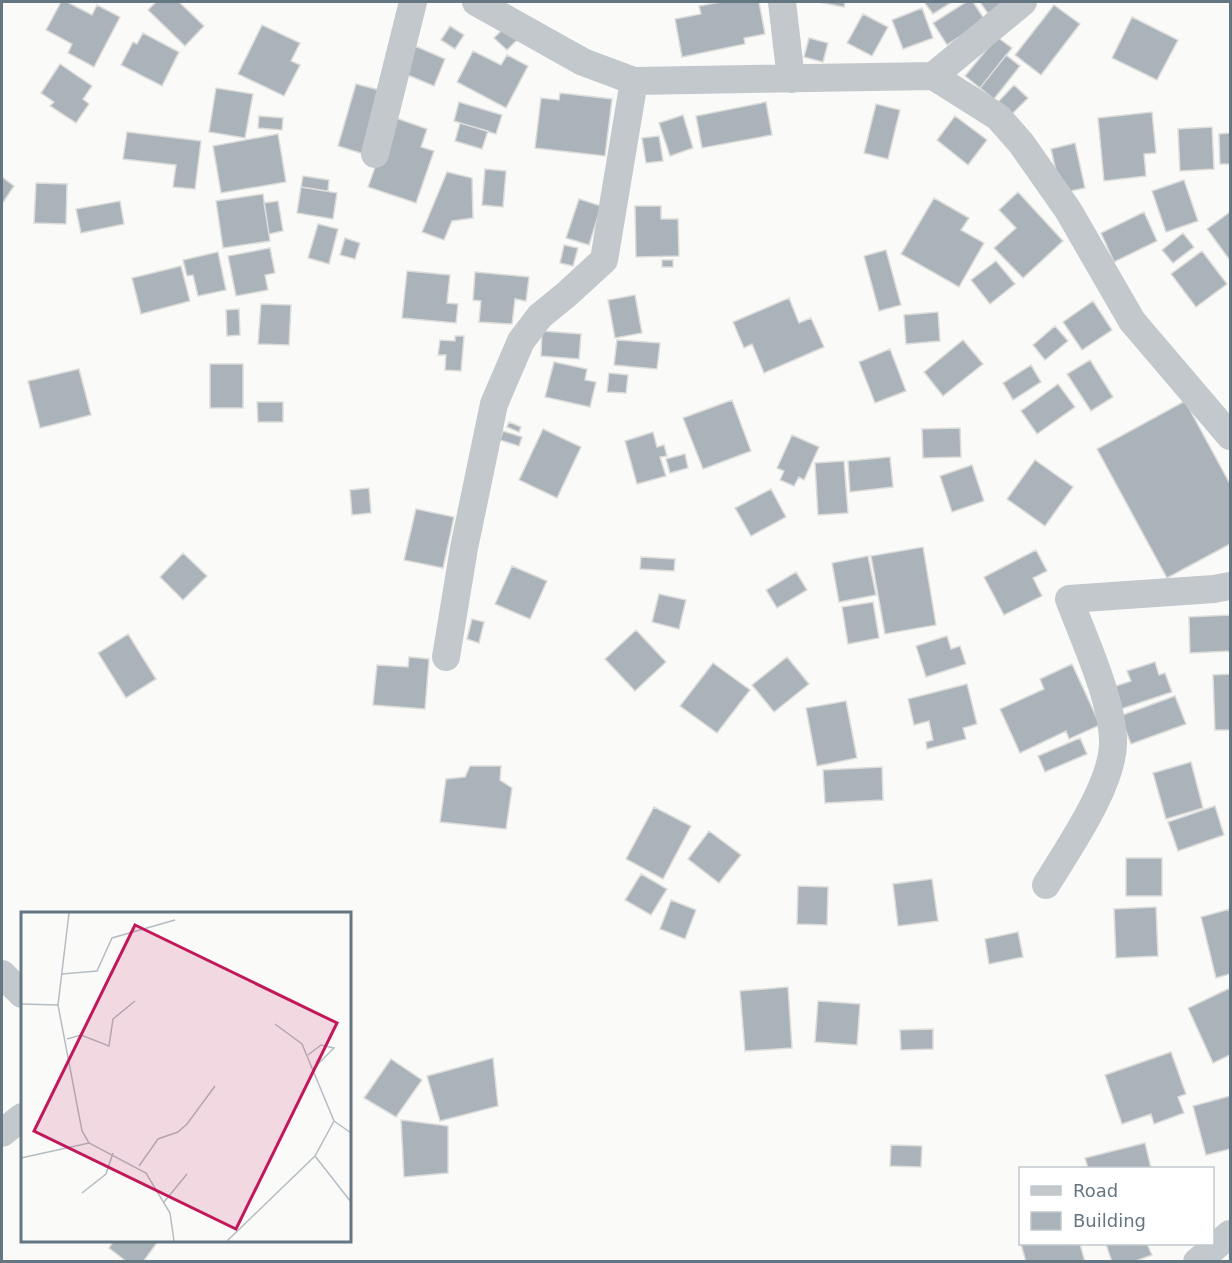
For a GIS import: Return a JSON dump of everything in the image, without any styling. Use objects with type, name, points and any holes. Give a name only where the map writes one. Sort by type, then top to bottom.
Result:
[{"type":"street","points":[[375,154],[413,2]]},
{"type":"street","points":[[476,2],[583,62],[634,81],[933,76],[998,117],[1021,143],[1068,210],[1132,321],[1230,436]]},
{"type":"street","points":[[782,2],[791,79]]},
{"type":"street","points":[[933,76],[1023,2]]},
{"type":"street","points":[[446,657],[464,548],[494,404],[520,341],[540,316],[604,260],[634,81]]},
{"type":"street","points":[[1046,885],[1103,786],[1114,742],[1110,715],[1069,599],[1214,590],[1230,586]]},
{"type":"street","points":[[2,1133],[21,1118]]},
{"type":"street","points":[[1197,1262],[1230,1234]]},
{"type":"building","points":[[61,2],[67,2],[92,15],[97,5],[120,17],[94,67],[68,53],[72,44],[46,30]]},
{"type":"building","points":[[156,2],[179,2],[204,26],[185,46],[148,10]]},
{"type":"building","points":[[721,2],[759,2],[765,34],[744,38],[745,44],[682,57],[675,19],[701,14],[699,6]]},
{"type":"building","points":[[818,2],[845,2],[844,7]]},
{"type":"building","points":[[924,2],[952,2],[933,14]]},
{"type":"building","points":[[966,2],[973,2],[985,20],[947,45],[933,23]]},
{"type":"building","points":[[980,2],[999,2],[1002,6],[989,15]]},
{"type":"building","points":[[1054,5],[1080,24],[1041,75],[1015,55]]},
{"type":"building","points":[[922,8],[933,38],[903,49],[892,20]]},
{"type":"building","points":[[863,14],[888,27],[872,56],[847,43]]},
{"type":"building","points":[[1132,17],[1178,40],[1157,80],[1112,58]]},
{"type":"building","points":[[262,25],[300,43],[291,61],[300,65],[284,96],[238,74]]},
{"type":"building","points":[[450,26],[464,35],[455,49],[441,40]]},
{"type":"building","points":[[505,27],[518,39],[507,50],[494,38]]},
{"type":"building","points":[[143,33],[179,52],[162,86],[121,65],[133,42],[137,44]]},
{"type":"building","points":[[997,37],[1012,48],[980,88],[965,76]]},
{"type":"building","points":[[809,38],[828,43],[823,62],[804,57]]},
{"type":"building","points":[[415,46],[445,59],[434,86],[403,73]]},
{"type":"building","points":[[473,51],[501,65],[507,55],[528,66],[506,108],[457,82]]},
{"type":"building","points":[[1006,55],[1020,66],[994,99],[980,88]]},
{"type":"building","points":[[60,64],[92,86],[83,99],[89,104],[76,123],[50,106],[54,102],[41,93]]},
{"type":"building","points":[[356,84],[383,91],[364,154],[338,146]]},
{"type":"building","points":[[1014,85],[1028,98],[1011,115],[998,102]]},
{"type":"building","points":[[216,88],[253,94],[245,138],[209,132]]},
{"type":"building","points":[[560,93],[612,99],[605,156],[535,148],[541,98],[559,100]]},
{"type":"building","points":[[459,102],[502,115],[496,134],[454,121]]},
{"type":"building","points":[[766,102],[772,135],[702,148],[696,116]]},
{"type":"building","points":[[876,104],[900,110],[888,159],[864,153]]},
{"type":"building","points":[[1152,112],[1156,153],[1144,154],[1146,176],[1104,181],[1098,118]]},
{"type":"building","points":[[683,115],[693,148],[670,156],[659,123]]},
{"type":"building","points":[[259,116],[283,118],[282,130],[258,128]]},
{"type":"building","points":[[955,116],[987,140],[968,165],[937,140]]},
{"type":"building","points":[[393,117],[427,129],[421,147],[434,151],[416,203],[368,187]]},
{"type":"building","points":[[460,123],[488,131],[482,149],[455,141]]},
{"type":"building","points":[[1212,127],[1214,169],[1180,171],[1178,129]]},
{"type":"building","points":[[127,132],[201,141],[195,189],[173,187],[176,165],[123,159]]},
{"type":"building","points":[[1230,133],[1230,164],[1220,164],[1219,134]]},
{"type":"building","points":[[278,134],[286,182],[221,193],[213,146]]},
{"type":"building","points":[[659,136],[663,161],[646,163],[642,138]]},
{"type":"building","points":[[1075,143],[1085,188],[1061,193],[1051,149]]},
{"type":"building","points":[[485,169],[506,171],[503,207],[482,205]]},
{"type":"building","points":[[447,172],[472,178],[473,218],[452,221],[444,240],[422,232]]},
{"type":"building","points":[[303,176],[329,180],[328,191],[301,187]]},
{"type":"building","points":[[2,177],[14,186],[2,204]]},
{"type":"building","points":[[1184,180],[1198,221],[1166,232],[1152,191]]},
{"type":"building","points":[[36,183],[67,184],[66,224],[34,223]]},
{"type":"building","points":[[301,187],[337,193],[333,219],[297,213]]},
{"type":"building","points":[[1018,192],[1063,241],[1023,278],[994,248],[1016,228],[999,210]]},
{"type":"building","points":[[263,194],[270,241],[223,248],[216,201]]},
{"type":"building","points":[[934,198],[969,218],[961,230],[984,243],[959,287],[901,254]]},
{"type":"building","points":[[579,199],[601,206],[589,245],[566,238]]},
{"type":"building","points":[[120,201],[124,224],[81,233],[76,209]]},
{"type":"building","points":[[278,201],[283,231],[269,234],[264,203]]},
{"type":"building","points":[[635,206],[661,206],[661,219],[678,219],[679,256],[636,257]]},
{"type":"building","points":[[1144,212],[1157,241],[1114,262],[1101,233]]},
{"type":"building","points":[[1230,212],[1230,258],[1229,259],[1207,229]]},
{"type":"building","points":[[318,224],[338,229],[329,264],[308,258]]},
{"type":"building","points":[[1183,233],[1194,247],[1173,263],[1162,250]]},
{"type":"building","points":[[345,238],[360,243],[355,259],[340,255]]},
{"type":"building","points":[[564,245],[578,248],[573,266],[560,263]]},
{"type":"building","points":[[270,248],[275,273],[265,275],[268,290],[236,296],[228,256]]},
{"type":"building","points":[[886,250],[901,305],[879,311],[864,256]]},
{"type":"building","points":[[1202,251],[1227,284],[1196,307],[1171,274]]},
{"type":"building","points":[[218,252],[226,290],[198,296],[193,275],[187,276],[183,260]]},
{"type":"building","points":[[662,260],[673,260],[673,267],[662,267]]},
{"type":"building","points":[[996,261],[1015,284],[990,304],[971,280]]},
{"type":"building","points":[[181,266],[190,301],[141,314],[132,278]]},
{"type":"building","points":[[407,271],[450,275],[447,303],[458,304],[456,323],[402,318]]},
{"type":"building","points":[[475,272],[529,277],[526,301],[515,299],[512,324],[479,322],[481,301],[473,300]]},
{"type":"building","points":[[635,295],[642,333],[615,338],[608,300]]},
{"type":"building","points":[[789,298],[799,323],[811,318],[824,347],[764,373],[752,344],[744,348],[733,322]]},
{"type":"building","points":[[1093,301],[1112,330],[1082,350],[1063,322]]},
{"type":"building","points":[[261,304],[291,305],[289,345],[258,344]]},
{"type":"building","points":[[239,309],[240,335],[227,336],[226,310]]},
{"type":"building","points":[[938,312],[940,341],[906,344],[904,315]]},
{"type":"building","points":[[1055,326],[1068,341],[1045,360],[1033,345]]},
{"type":"building","points":[[542,331],[581,334],[579,359],[541,356]]},
{"type":"building","points":[[455,336],[464,336],[461,371],[445,370],[446,355],[438,355],[440,340],[455,341]]},
{"type":"building","points":[[617,340],[660,343],[657,369],[614,365]]},
{"type":"building","points":[[963,340],[983,364],[943,396],[924,372]]},
{"type":"building","points":[[890,349],[906,391],[875,403],[859,362]]},
{"type":"building","points":[[1090,360],[1113,397],[1091,411],[1067,374]]},
{"type":"building","points":[[554,362],[587,369],[585,380],[596,382],[590,407],[545,397]]},
{"type":"building","points":[[210,364],[243,364],[243,408],[210,408]]},
{"type":"building","points":[[1031,365],[1041,382],[1013,400],[1003,383]]},
{"type":"building","points":[[79,369],[91,415],[40,428],[28,381]]},
{"type":"building","points":[[609,373],[628,375],[626,393],[607,392]]},
{"type":"building","points":[[1058,384],[1075,407],[1037,434],[1021,411]]},
{"type":"building","points":[[732,400],[751,451],[703,469],[683,418]]},
{"type":"building","points":[[1185,401],[1230,484],[1230,544],[1167,578],[1097,449]]},
{"type":"building","points":[[257,402],[283,402],[283,422],[258,422]]},
{"type":"building","points":[[509,422],[521,427],[519,432],[507,427]]},
{"type":"building","points":[[960,428],[961,457],[923,458],[922,429]]},
{"type":"building","points":[[543,429],[581,447],[557,498],[519,480]]},
{"type":"building","points":[[503,431],[522,437],[519,446],[500,440]]},
{"type":"building","points":[[653,432],[657,447],[664,445],[667,456],[660,457],[666,476],[637,484],[625,441]]},
{"type":"building","points":[[792,435],[819,447],[804,480],[799,477],[794,486],[780,480],[784,471],[777,468]]},
{"type":"building","points":[[685,454],[688,468],[670,473],[666,459]]},
{"type":"building","points":[[890,457],[893,487],[850,492],[848,461]]},
{"type":"building","points":[[1035,460],[1073,487],[1045,526],[1007,499]]},
{"type":"building","points":[[844,461],[848,513],[818,515],[815,463]]},
{"type":"building","points":[[972,465],[984,501],[952,512],[940,476]]},
{"type":"building","points":[[369,488],[371,513],[352,515],[350,490]]},
{"type":"building","points":[[771,489],[786,517],[751,536],[735,508]]},
{"type":"building","points":[[416,509],[454,517],[443,568],[404,560]]},
{"type":"building","points":[[923,547],[936,625],[885,634],[871,556]]},
{"type":"building","points":[[1036,550],[1047,571],[1033,578],[1042,596],[1004,615],[984,577]]},
{"type":"building","points":[[183,553],[207,576],[183,600],[160,577]]},
{"type":"building","points":[[868,556],[876,595],[839,602],[832,563]]},
{"type":"building","points":[[641,557],[675,559],[674,571],[640,569]]},
{"type":"building","points":[[512,566],[547,581],[530,619],[495,604]]},
{"type":"building","points":[[796,572],[807,590],[777,608],[766,590]]},
{"type":"building","points":[[659,594],[686,600],[679,629],[652,622]]},
{"type":"building","points":[[873,602],[879,638],[848,644],[842,607]]},
{"type":"building","points":[[1230,615],[1230,651],[1190,653],[1189,617]]},
{"type":"building","points":[[472,619],[484,622],[479,643],[467,639]]},
{"type":"building","points":[[636,630],[666,662],[635,691],[605,659]]},
{"type":"building","points":[[128,634],[156,679],[126,698],[98,653]]},
{"type":"building","points":[[947,636],[951,649],[960,646],[966,664],[926,677],[916,646]]},
{"type":"building","points":[[409,657],[429,659],[425,709],[373,705],[377,665],[408,667]]},
{"type":"building","points":[[787,657],[809,684],[774,712],[752,685]]},
{"type":"building","points":[[1155,662],[1159,675],[1165,673],[1172,692],[1121,709],[1113,687],[1131,681],[1127,671]]},
{"type":"building","points":[[713,663],[750,690],[717,733],[680,706]]},
{"type":"building","points":[[1072,664],[1100,725],[1069,739],[1066,731],[1020,753],[1000,709],[1044,689],[1040,679]]},
{"type":"building","points":[[1230,674],[1230,730],[1215,730],[1213,675]]},
{"type":"building","points":[[967,684],[977,724],[963,728],[966,739],[927,749],[926,742],[933,740],[929,721],[914,725],[908,699]]},
{"type":"building","points":[[1175,696],[1186,724],[1131,744],[1120,716]]},
{"type":"building","points":[[846,701],[857,758],[817,766],[806,708]]},
{"type":"building","points":[[1080,738],[1087,754],[1045,772],[1038,756]]},
{"type":"building","points":[[1191,762],[1203,808],[1166,819],[1153,773]]},
{"type":"building","points":[[470,766],[501,766],[500,780],[512,788],[506,829],[440,822],[446,779],[465,777]]},
{"type":"building","points":[[882,767],[883,800],[825,803],[823,770]]},
{"type":"building","points":[[1215,806],[1224,835],[1178,851],[1168,822]]},
{"type":"building","points":[[654,807],[691,826],[663,879],[626,859]]},
{"type":"building","points":[[709,831],[741,855],[719,883],[688,859]]},
{"type":"building","points":[[1126,858],[1162,858],[1162,896],[1126,896]]},
{"type":"building","points":[[641,874],[667,889],[651,915],[625,900]]},
{"type":"building","points":[[932,879],[938,921],[898,926],[893,884]]},
{"type":"building","points":[[798,886],[828,887],[827,925],[797,924]]},
{"type":"building","points":[[671,900],[696,910],[685,939],[660,929]]},
{"type":"building","points":[[1156,907],[1158,956],[1116,958],[1114,909]]},
{"type":"building","points":[[1230,909],[1230,974],[1216,978],[1201,917]]},
{"type":"building","points":[[1018,932],[1023,957],[989,964],[985,939]]},
{"type":"building","points":[[788,987],[792,1048],[745,1051],[740,991]]},
{"type":"building","points":[[1230,988],[1230,1055],[1213,1063],[1188,1008]]},
{"type":"building","points":[[818,1001],[860,1004],[857,1045],[815,1042]]},
{"type":"building","points":[[933,1029],[933,1049],[901,1050],[900,1030]]},
{"type":"building","points":[[1171,1052],[1186,1094],[1178,1097],[1184,1113],[1154,1124],[1151,1114],[1122,1124],[1105,1075]]},
{"type":"building","points":[[493,1058],[498,1106],[440,1121],[427,1076]]},
{"type":"building","points":[[391,1059],[422,1080],[396,1117],[364,1098]]},
{"type":"building","points":[[1230,1096],[1230,1149],[1206,1155],[1193,1106]]},
{"type":"building","points":[[401,1120],[448,1126],[448,1173],[404,1177]]},
{"type":"building","points":[[1145,1143],[1151,1167],[1088,1167],[1085,1158]]},
{"type":"building","points":[[891,1145],[922,1146],[921,1167],[890,1166]]},
{"type":"building","points":[[113,1242],[158,1242],[143,1262],[127,1262],[109,1248]]},
{"type":"building","points":[[1021,1245],[1080,1245],[1085,1262],[1026,1262]]},
{"type":"building","points":[[1106,1245],[1147,1245],[1152,1255],[1133,1262],[1112,1262]]}]
